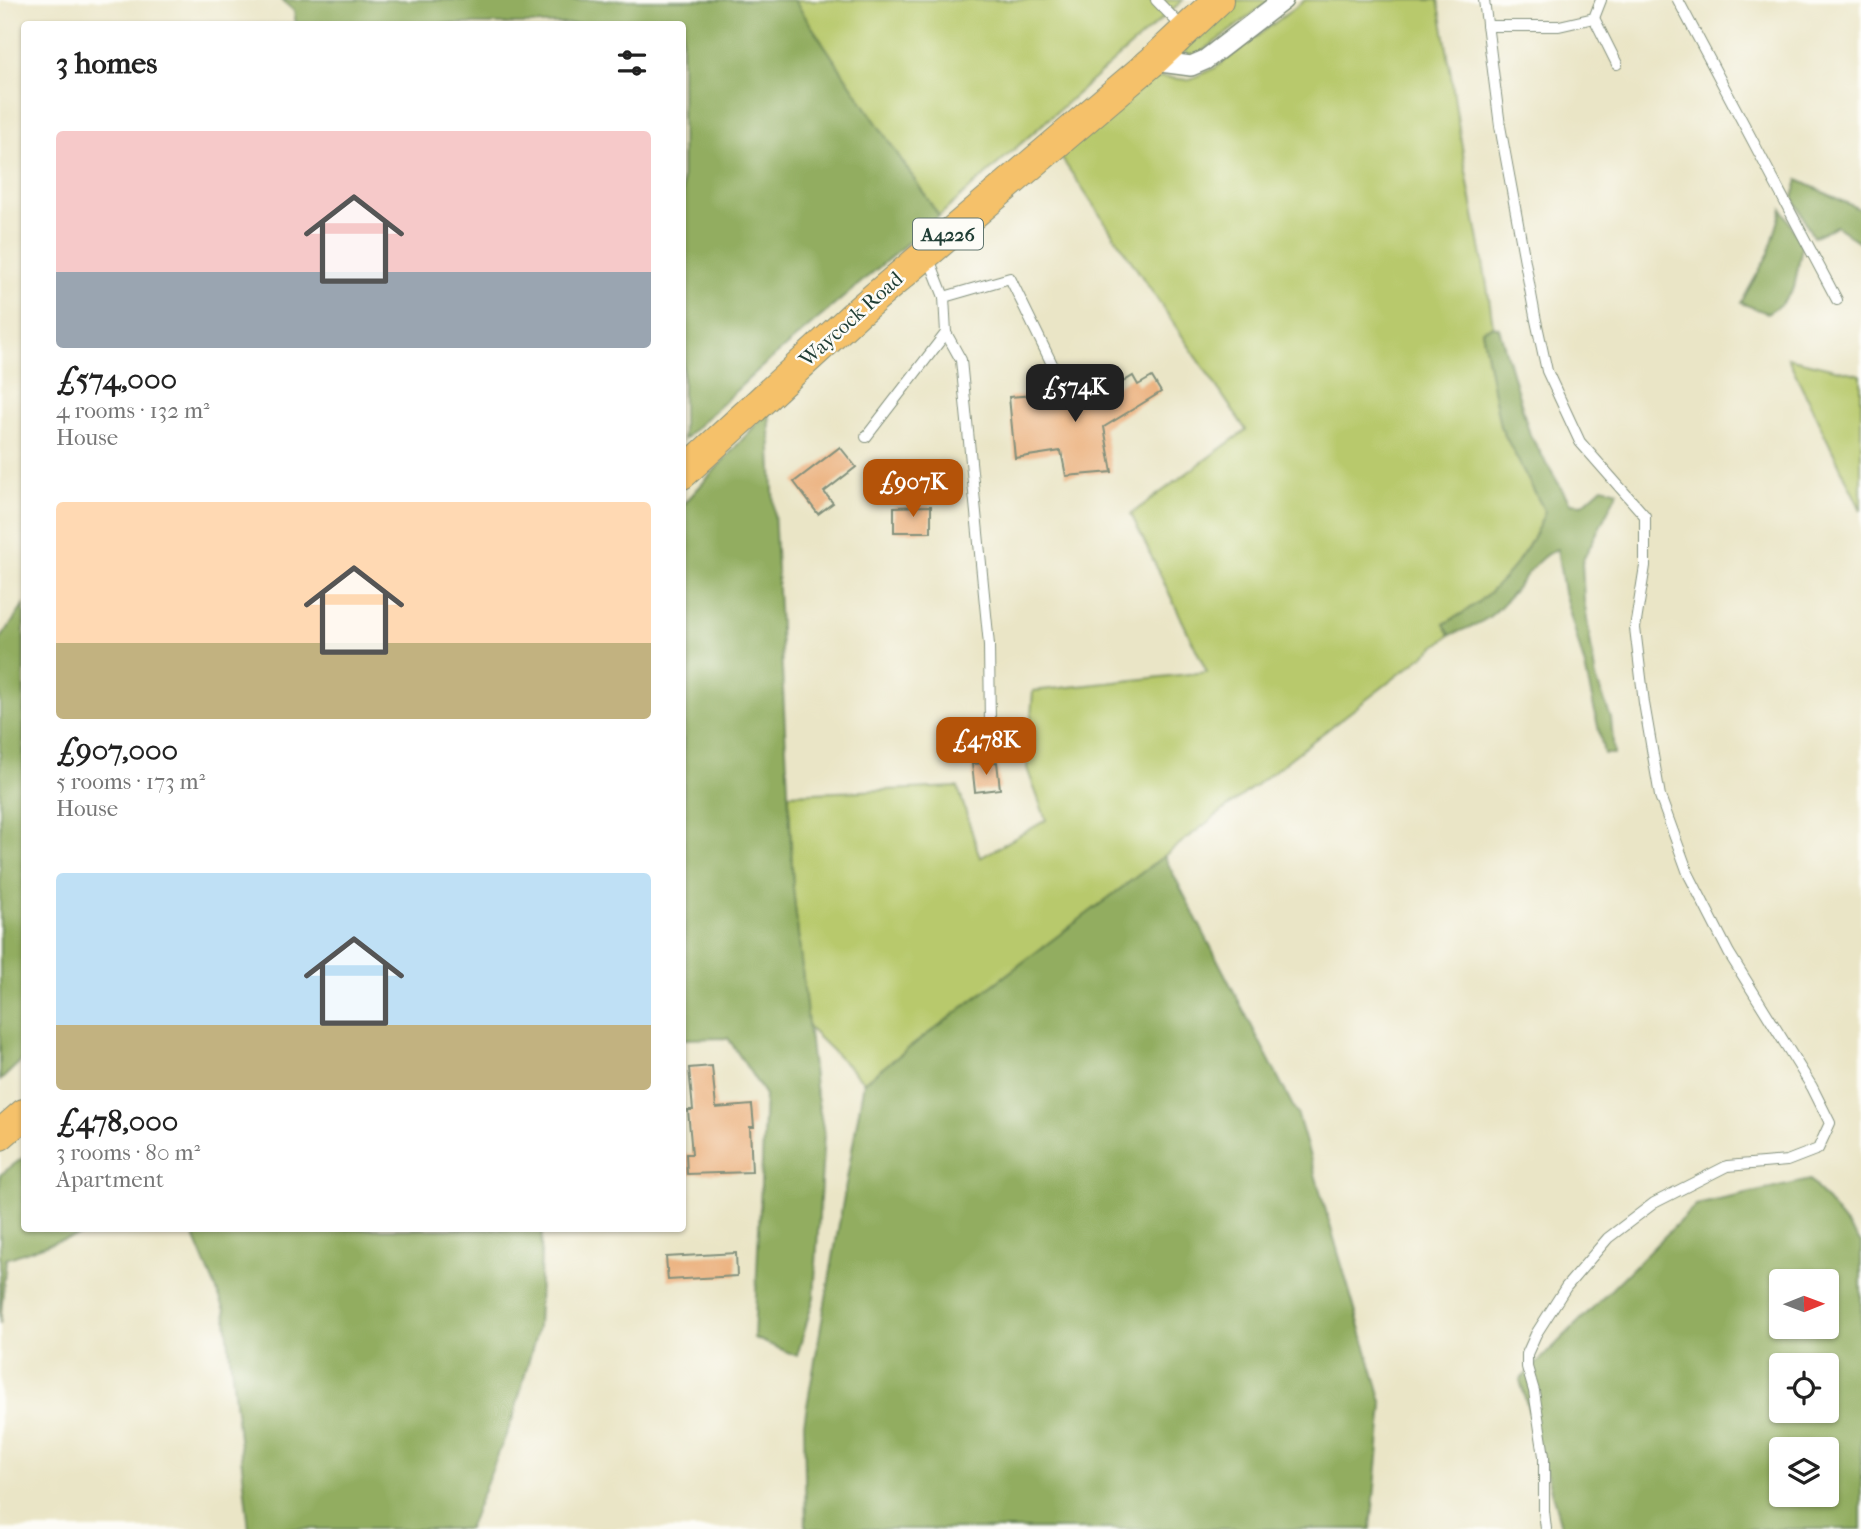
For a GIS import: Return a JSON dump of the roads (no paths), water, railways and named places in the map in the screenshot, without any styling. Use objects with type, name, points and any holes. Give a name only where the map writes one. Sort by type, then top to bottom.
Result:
[{"type":"main road","name":"Waycock Road","points":[[686,470],[926,252],[1153,61],[1218,0]]},
{"type":"main road","points":[[0,1135],[21,1117]]},
{"type":"street","points":[[1153,61],[1191,66],[1205,60],[1283,0]]},
{"type":"lane","points":[[1156,0],[1185,31]]},
{"type":"lane","points":[[1484,0],[1500,126],[1547,371],[1580,442],[1645,516],[1645,566],[1634,628],[1660,796],[1688,873],[1729,953],[1812,1087],[1830,1123],[1818,1149],[1787,1161],[1727,1166],[1654,1203],[1608,1238],[1566,1287],[1536,1334],[1527,1354],[1527,1367],[1535,1391],[1544,1456],[1546,1529]]},
{"type":"lane","points":[[1601,0],[1594,18],[1618,64]]},
{"type":"lane","points":[[1678,0],[1837,300]]},
{"type":"lane","points":[[1487,26],[1559,26],[1594,18]]},
{"type":"lane","points":[[926,252],[944,297],[946,333],[961,360],[989,645],[990,726]]},
{"type":"lane","points":[[944,297],[1010,278],[1052,364]]},
{"type":"lane","points":[[866,437],[946,333]]}]
